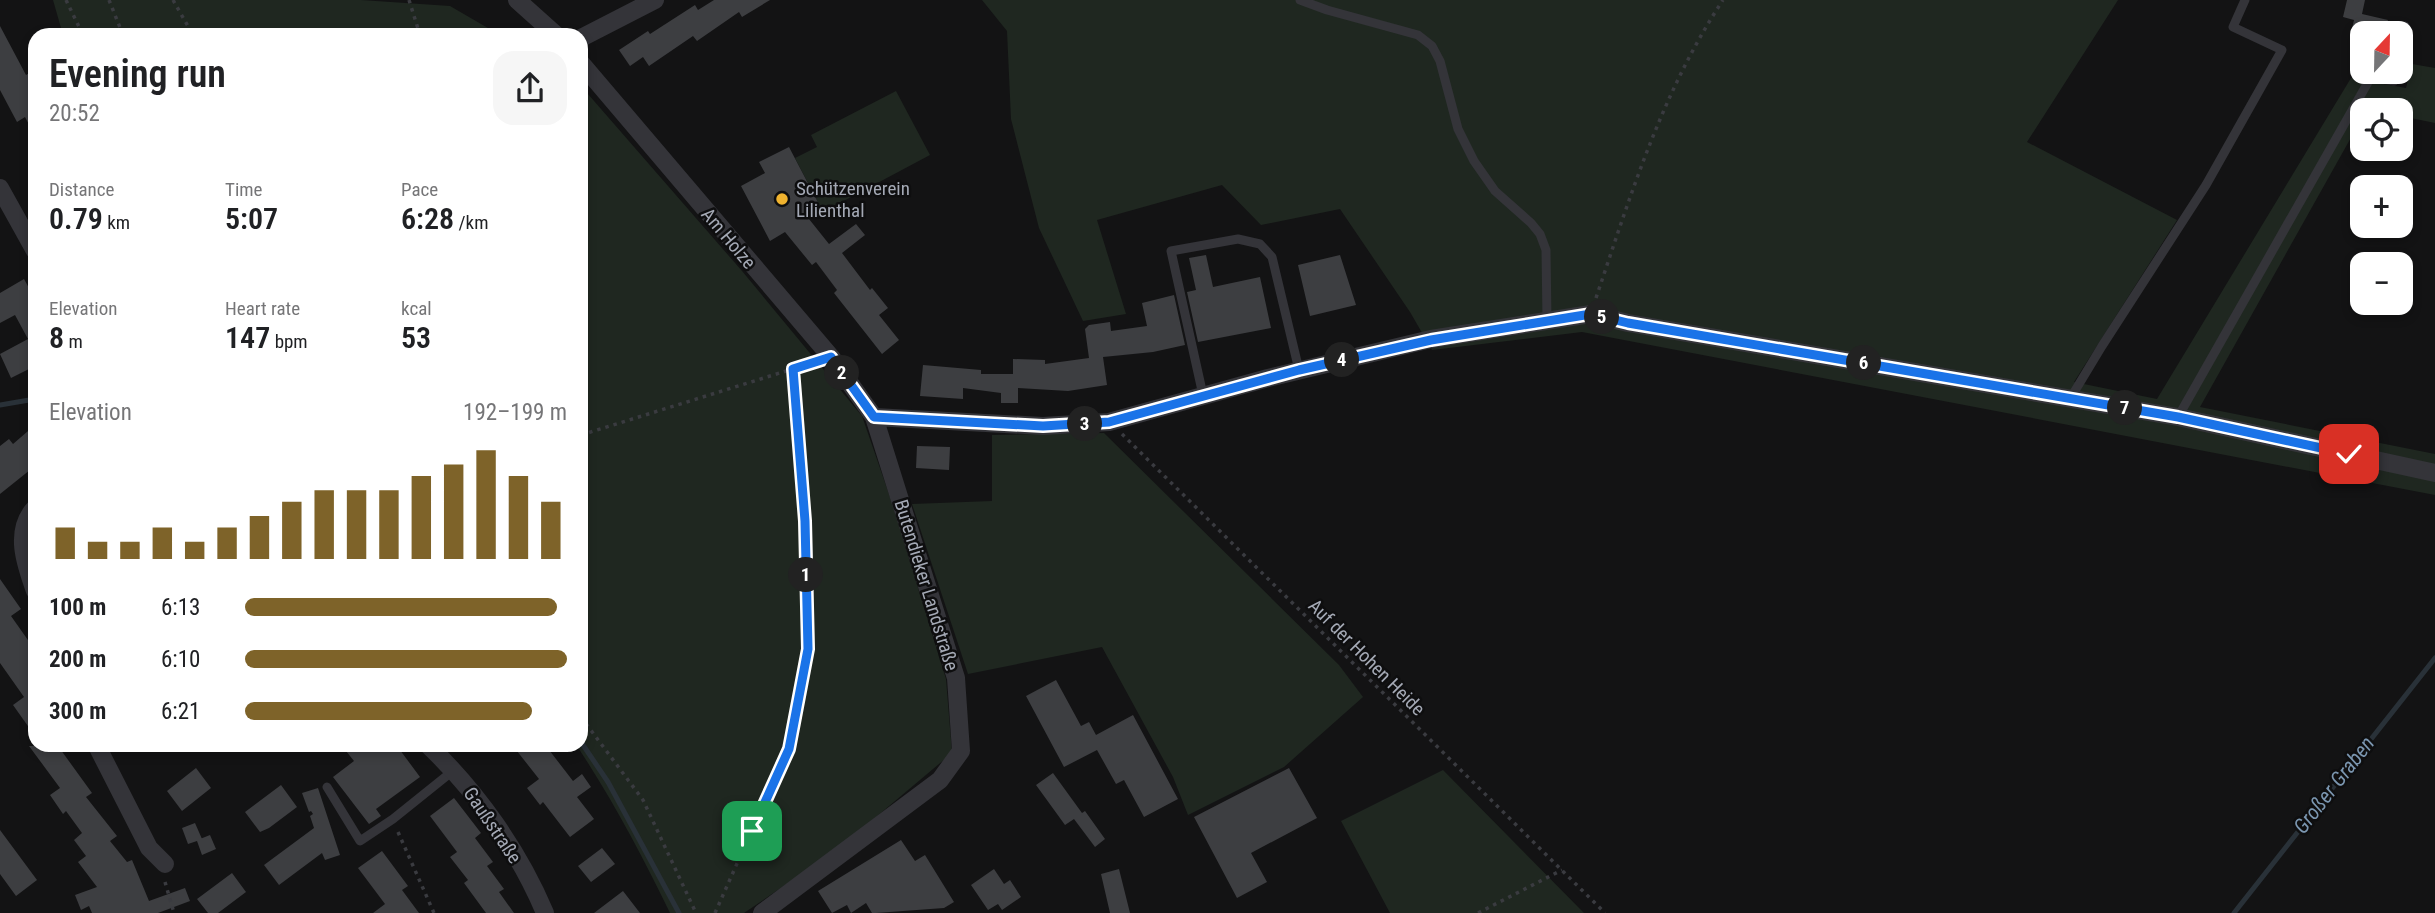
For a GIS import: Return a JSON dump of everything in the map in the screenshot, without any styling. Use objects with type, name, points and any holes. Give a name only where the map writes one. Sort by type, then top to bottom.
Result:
[{"type":"street","points":[[517,0],[548,28]]},
{"type":"street","points":[[588,34],[655,0]]},
{"type":"street","name":"Am Holze","points":[[588,71],[831,357],[874,417]]},
{"type":"street","points":[[0,188],[28,238]]},
{"type":"street","points":[[874,417],[1043,426],[1109,422],[1299,370],[1431,340],[1591,314],[1628,323],[2178,417],[2435,472]]},
{"type":"street","name":"Butendieker Landstraße","points":[[762,913],[940,780],[961,751],[956,678],[874,417]]},
{"type":"street","points":[[28,520],[22,538],[28,571]]},
{"type":"street","points":[[100,752],[149,848],[165,864]]},
{"type":"street","name":"Gaußstraße","points":[[435,752],[454,771],[496,825],[545,913]]},
{"type":"lane","points":[[1300,0],[1418,35],[1432,46],[1440,61],[1458,128],[1474,161],[1495,191],[1540,234],[1546,250],[1547,320]]},
{"type":"lane","points":[[2070,399],[2206,185],[2282,50],[2233,27],[2245,0]]},
{"type":"lane","points":[[2178,417],[2367,84]]},
{"type":"lane","points":[[1203,395],[1171,251],[1238,239],[1260,244],[1272,257],[1299,370]]},
{"type":"lane","points":[[327,787],[360,841],[454,771]]},
{"type":"path","points":[[66,0],[80,28]]},
{"type":"path","points":[[109,0],[120,28]]},
{"type":"path","points":[[173,0],[189,28]]},
{"type":"path","points":[[409,0],[418,28]]},
{"type":"path","points":[[1591,314],[1666,102],[1698,38],[1723,0]]},
{"type":"path","points":[[588,433],[831,357]]},
{"type":"path","points":[[715,913],[789,749],[808,649],[805,521],[793,369]]},
{"type":"path","name":"Auf der Hohen Heide","points":[[1109,422],[1605,913]]},
{"type":"path","points":[[588,726],[643,800],[696,913]]},
{"type":"path","points":[[393,819],[434,913]]},
{"type":"path","points":[[165,864],[165,887],[174,913]]},
{"type":"path","points":[[1478,913],[1562,870]]},
{"type":"shaded area","points":[[53,0],[361,0],[450,6],[488,28],[61,28]]},
{"type":"shaded area","points":[[982,0],[2118,0],[2027,142],[2177,220],[2074,382],[2157,399],[2350,80],[2350,84],[2384,84],[2406,88],[2407,84],[2413,84],[2413,64],[2435,68],[2435,123],[2413,118],[2413,98],[2350,98],[2350,139],[2200,407],[2435,454],[2435,495],[1582,332],[1432,350],[1410,312],[1340,209],[1261,225],[1222,185],[1097,220],[1126,314],[1083,321],[1039,228],[1011,119],[1007,31]]},
{"type":"shaded area","points":[[896,91],[930,155],[823,212],[795,158],[817,147],[811,135]]},
{"type":"shaded area","points":[[588,94],[742,271],[862,416],[946,679],[952,753],[838,849],[744,913],[670,913],[602,786],[581,752],[588,752]]},
{"type":"shaded area","points":[[1104,433],[1339,665],[1363,697],[1284,767],[1188,815],[1173,777],[1102,647],[968,674],[912,504],[992,501],[992,435]]},
{"type":"shaded area","points":[[1443,770],[1584,913],[1390,913],[1341,821]]},
{"type":"building","points":[[714,0],[770,0],[742,17],[739,12],[697,41],[693,36],[649,66],[643,57],[630,66],[619,50],[695,5],[698,10]]},
{"type":"building","points":[[2347,0],[2365,0],[2362,14],[2388,20],[2354,21],[2343,17]]},
{"type":"building","points":[[0,26],[26,75],[28,74],[28,123],[25,117],[17,122],[0,90]]},
{"type":"building","points":[[789,147],[823,212],[809,219],[829,244],[856,224],[865,235],[842,253],[870,290],[872,288],[888,308],[879,315],[899,340],[882,354],[834,293],[837,290],[816,262],[812,265],[785,232],[770,241],[741,186],[765,173],[759,162]]},
{"type":"building","points":[[1206,255],[1213,287],[1260,277],[1271,328],[1198,342],[1187,292],[1196,290],[1189,258]]},
{"type":"building","points":[[1340,255],[1356,305],[1310,316],[1298,265]]},
{"type":"building","points":[[24,279],[28,286],[28,339],[15,315],[0,323],[0,293]]},
{"type":"building","points":[[1174,295],[1185,345],[1153,352],[1103,357],[1107,385],[1068,391],[1018,388],[1018,403],[1001,403],[1001,393],[963,388],[963,399],[920,396],[923,365],[981,370],[981,374],[1013,374],[1013,359],[1045,360],[1045,364],[1089,358],[1085,329],[1089,325],[1110,322],[1111,331],[1147,326],[1142,303]]},
{"type":"building","points":[[28,339],[28,370],[11,378],[0,354]]},
{"type":"building","points":[[28,431],[28,472],[0,494],[0,446],[9,439],[13,444]]},
{"type":"building","points":[[917,446],[950,447],[949,470],[916,468]]},
{"type":"building","points":[[0,579],[21,609],[11,616],[28,640],[28,726],[13,705],[24,697],[0,663]]},
{"type":"building","points":[[1056,680],[1081,726],[1089,722],[1096,735],[1133,715],[1178,799],[1144,817],[1124,780],[1116,784],[1097,750],[1064,767],[1026,696]]},
{"type":"building","points":[[33,752],[62,752],[92,793],[86,797],[117,836],[110,841],[127,862],[132,860],[149,901],[185,888],[190,901],[158,913],[92,913],[89,906],[81,910],[75,895],[97,887],[78,862],[86,856],[74,840],[82,833],[66,811],[63,814],[50,795],[60,788]]},
{"type":"building","points":[[347,752],[401,752],[420,777],[376,809],[381,816],[369,824],[333,777],[354,761]]},
{"type":"building","points":[[518,752],[551,752],[573,781],[582,774],[591,787],[577,797],[594,819],[570,837],[543,802],[540,805],[527,788],[539,779]]},
{"type":"building","points":[[196,768],[211,788],[182,811],[167,791]]},
{"type":"building","points":[[1289,768],[1317,818],[1251,853],[1267,882],[1237,898],[1194,817]]},
{"type":"building","points":[[1053,773],[1105,839],[1095,847],[1074,819],[1065,825],[1036,785]]},
{"type":"building","points":[[281,785],[297,807],[260,832],[245,812]]},
{"type":"building","points":[[318,788],[340,855],[325,860],[322,853],[279,885],[264,865],[314,828],[310,816],[313,814],[309,812],[302,793]]},
{"type":"building","points":[[454,798],[481,833],[475,838],[493,862],[487,866],[504,889],[499,892],[514,913],[486,913],[464,883],[468,880],[450,857],[457,852],[430,816]]},
{"type":"building","points":[[195,823],[202,838],[210,835],[216,849],[202,855],[197,841],[188,844],[182,828]]},
{"type":"building","points":[[0,830],[37,880],[16,896],[0,874]]},
{"type":"building","points":[[901,840],[915,861],[925,855],[954,902],[944,908],[876,913],[872,913],[866,903],[851,913],[847,905],[832,913],[818,891]]},
{"type":"building","points":[[602,848],[615,864],[591,882],[578,866]]},
{"type":"building","points":[[382,851],[408,886],[402,890],[419,913],[373,913],[385,904],[358,868]]},
{"type":"building","points":[[994,869],[1004,884],[1010,880],[1021,897],[1002,910],[998,904],[988,910],[971,885]]},
{"type":"building","points":[[1119,869],[1130,913],[1110,913],[1101,874]]},
{"type":"building","points":[[232,873],[246,892],[218,913],[208,913],[197,899]]},
{"type":"building","points":[[623,891],[640,913],[594,913]]},
{"type":"waterway","points":[[0,405],[28,400]]},
{"type":"waterway","name":"Großer Graben","points":[[2234,913],[2435,658]]},
{"type":"waterway","points":[[588,752],[608,782],[679,913]]},
{"type":"place","name":"Schützenverein Lilienthal","points":[[782,199]]},
{"type":"route","points":[[752,831],[789,749],[808,649],[805,521],[793,369],[831,357],[874,417],[1043,426],[1076,425],[1109,422],[1299,370],[1431,340],[1591,314],[1628,323],[2178,417],[2349,454]]}]
